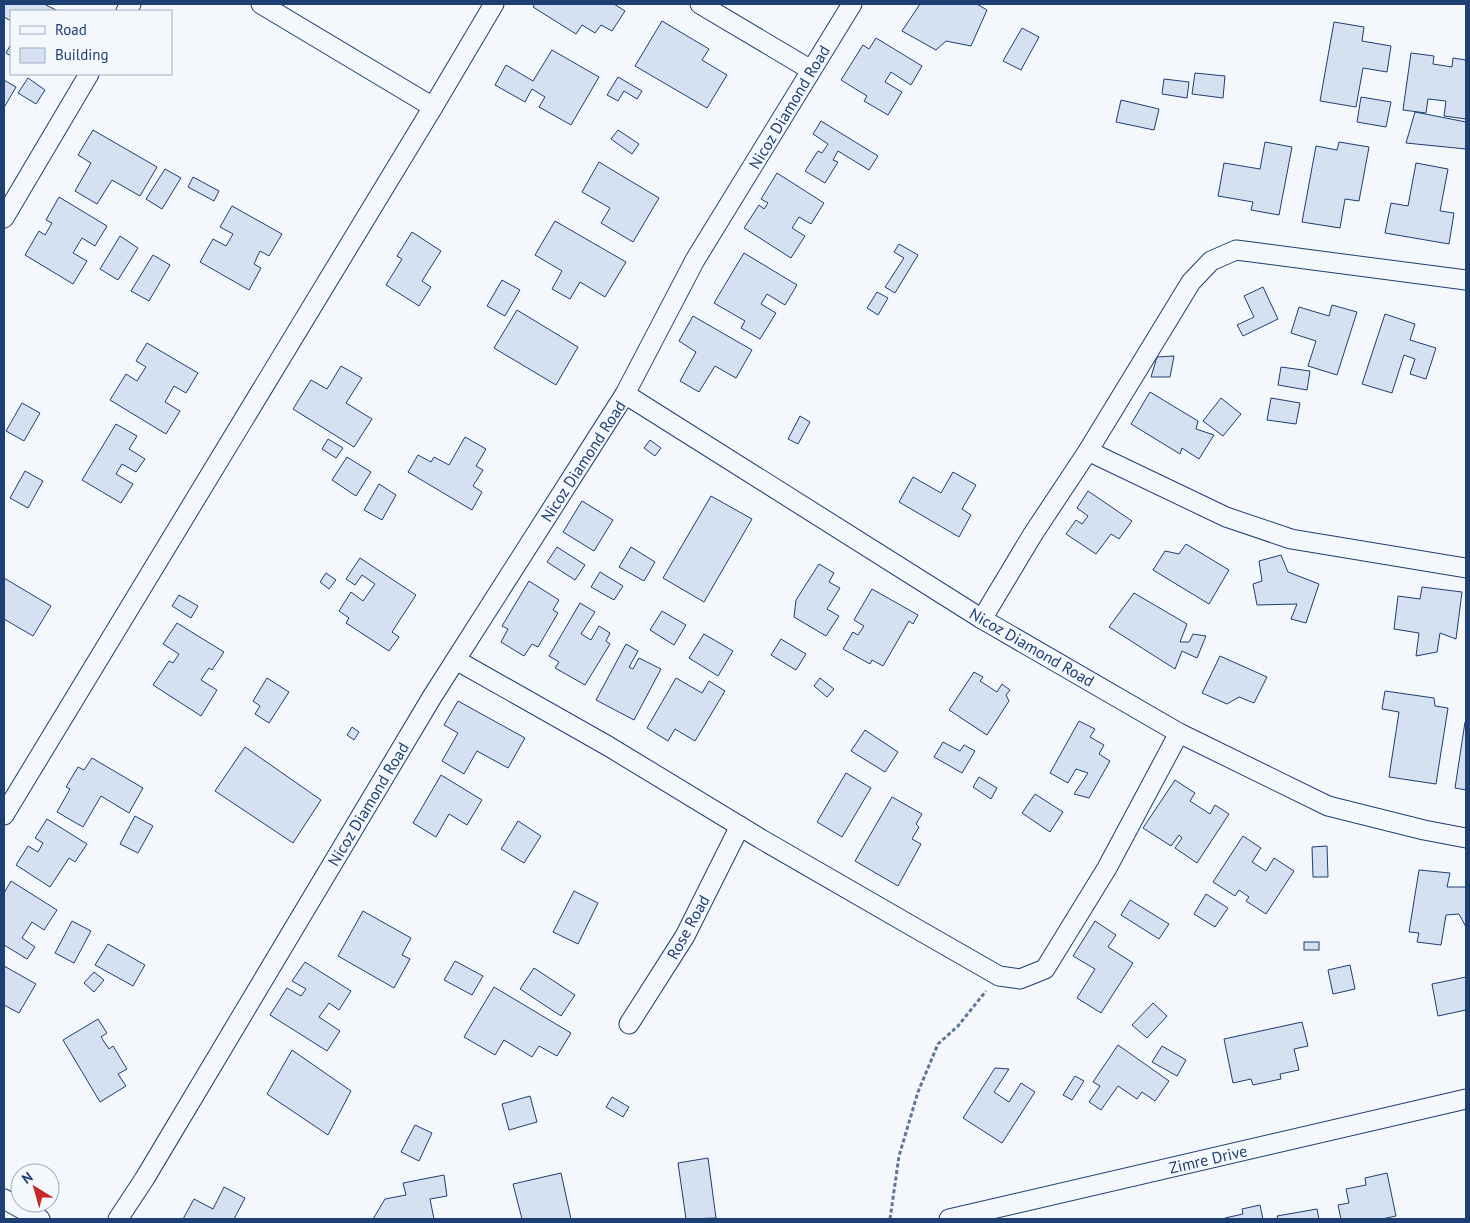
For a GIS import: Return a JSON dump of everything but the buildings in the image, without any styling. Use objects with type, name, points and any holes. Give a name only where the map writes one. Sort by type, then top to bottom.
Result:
[{"type":"street","points":[[261,4],[433,107]]},
{"type":"street","points":[[4,815],[494,4]]},
{"type":"street","points":[[700,4],[811,70]]},
{"type":"street","name":"Nicoz Diamond Road","points":[[118,1219],[145,1178],[456,660],[625,394],[695,260],[852,4]]},
{"type":"street","points":[[4,218],[88,75]]},
{"type":"street","points":[[982,619],[1033,534],[1088,451],[1191,282],[1211,261],[1236,250],[1466,280]]},
{"type":"street","name":"Nicoz Diamond Road","points":[[625,394],[982,619],[1179,733],[1328,806],[1424,830],[1466,838]]},
{"type":"street","points":[[1088,451],[1226,517],[1292,539],[1466,568]]},
{"type":"street","points":[[456,660],[608,746],[740,826],[999,976],[1020,979],[1045,968],[1107,868],[1179,733]]},
{"type":"street","name":"Rose Road","points":[[629,1024],[685,936],[740,826]]},
{"type":"street","name":"Zimre Drive","points":[[949,1219],[1466,1099]]},
{"type":"street","points":[[4,1199],[40,1219]]},
{"type":"path","points":[[890,1219],[899,1156],[918,1092],[938,1044],[958,1026],[999,976]]}]
